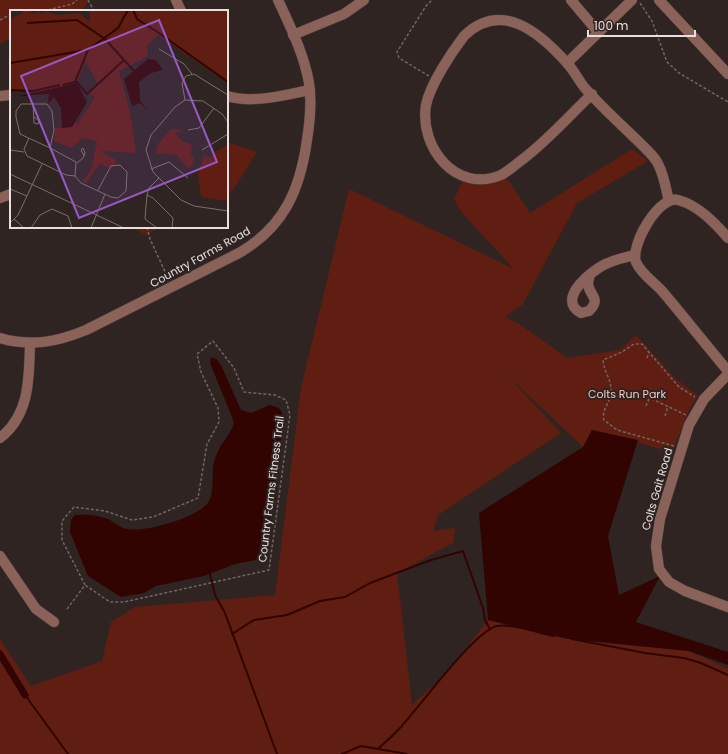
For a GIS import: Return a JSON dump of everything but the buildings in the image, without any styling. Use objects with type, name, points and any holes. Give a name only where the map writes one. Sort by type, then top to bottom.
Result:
[{"type":"street","points":[[176,0],[181,10]]},
{"type":"street","name":"Country Farms Road","points":[[0,338],[30,343],[54,341],[86,330],[239,253],[267,233],[287,206],[300,176],[309,124],[310,90],[304,62],[278,0]]},
{"type":"street","points":[[293,34],[344,14],[364,0]]},
{"type":"street","points":[[571,0],[598,32]]},
{"type":"street","points":[[567,63],[632,0]]},
{"type":"street","points":[[659,0],[728,74]]},
{"type":"street","points":[[592,94],[540,147],[516,165],[497,176],[477,178],[460,175],[446,167],[439,159],[432,146],[425,117],[428,95],[435,81],[467,32],[478,24],[493,19],[512,19],[525,24],[544,39],[567,63],[592,94],[655,158],[662,172],[669,201]]},
{"type":"street","points":[[228,96],[241,99],[258,98],[310,90]]},
{"type":"street","points":[[0,96],[10,95]]},
{"type":"street","points":[[0,198],[10,194]]},
{"type":"street","points":[[728,238],[710,218],[695,208],[678,200],[669,201],[644,229],[638,242],[635,255],[637,264],[643,272],[665,295],[728,371]]},
{"type":"street","points":[[590,274],[609,262],[635,255]]},
{"type":"street","points":[[0,438],[18,419],[25,401],[30,343]]},
{"type":"street","name":"Colts Gait Road","points":[[728,374],[702,402],[692,418],[681,448],[656,537],[656,553],[659,569],[663,576],[676,587],[728,606]]},
{"type":"street","points":[[0,556],[34,605],[54,622]]},
{"type":"path","points":[[51,10],[72,4],[77,0]]},
{"type":"path","points":[[88,0],[93,10]]},
{"type":"path","points":[[432,0],[426,6],[397,52],[399,58],[435,81]]},
{"type":"path","points":[[637,0],[652,21],[667,62],[679,73],[728,102]]},
{"type":"path","points":[[0,20],[10,15]]},
{"type":"path","points":[[147,228],[150,239],[169,280]]},
{"type":"path","name":"Country Farms Fitness Trail","points":[[213,341],[234,368],[244,392],[275,395],[286,400],[290,416],[269,570],[124,602],[110,602],[85,585],[62,540],[62,521],[74,507],[105,511],[132,520],[153,517],[198,498],[207,444],[220,422],[218,408],[201,372],[196,354],[213,341]]},
{"type":"path","points":[[681,448],[618,430],[604,420],[603,416],[610,398],[611,380],[603,360],[622,352],[637,343],[642,344],[680,387],[702,402]]},
{"type":"path","points":[[647,358],[649,352]]},
{"type":"path","points":[[646,406],[649,399],[652,399],[692,418]]},
{"type":"path","points":[[665,416],[668,406]]},
{"type":"path","points":[[67,609],[85,585]]},
{"type":"green space","points":[[0,0],[90,0],[82,10],[10,10],[10,38],[0,44]]},
{"type":"green space","points":[[228,142],[257,152],[233,190],[228,192]]},
{"type":"green space","name":"Colts Run Park","points":[[632,149],[648,161],[577,203],[523,304],[505,317],[518,323],[567,358],[620,350],[636,335],[675,378],[698,396],[689,410],[672,452],[592,430],[583,447],[507,375],[561,433],[438,515],[433,531],[455,528],[453,543],[397,573],[412,705],[446,674],[488,620],[568,639],[689,651],[728,669],[728,754],[0,754],[0,639],[31,686],[102,661],[111,622],[135,607],[275,595],[301,388],[349,189],[514,269],[462,213],[454,199],[465,176],[504,174],[530,213]]},
{"type":"green space","points":[[132,228],[159,228],[146,235]]},
{"type":"shaded area","points":[[211,357],[216,359],[221,365],[241,410],[251,413],[270,405],[279,408],[282,413],[282,430],[266,549],[263,555],[256,560],[235,564],[204,576],[156,586],[144,593],[121,597],[88,576],[70,532],[71,520],[75,515],[92,515],[108,519],[127,529],[146,529],[184,518],[204,507],[211,497],[213,467],[218,451],[231,430],[234,422],[210,363]]},
{"type":"shaded area","points":[[592,430],[638,440],[608,536],[619,595],[660,576],[636,622],[728,652],[728,665],[689,651],[568,639],[488,620],[479,513],[583,447]]},
{"type":"waterway","points":[[232,634],[254,620],[287,615],[320,601],[345,597],[370,583],[431,560],[463,551],[483,608],[485,620],[490,629]]},
{"type":"waterway","points":[[209,571],[215,595],[225,613],[277,754]]},
{"type":"waterway","points":[[379,748],[408,719],[446,672],[475,641],[487,631],[503,625],[554,636]]},
{"type":"waterway","points":[[572,639],[645,653],[684,658],[701,663],[728,675]]},
{"type":"waterway","points":[[0,654],[25,695]]},
{"type":"waterway","points":[[25,695],[68,754]]},
{"type":"waterway","points":[[342,754],[361,746],[407,754]]}]
